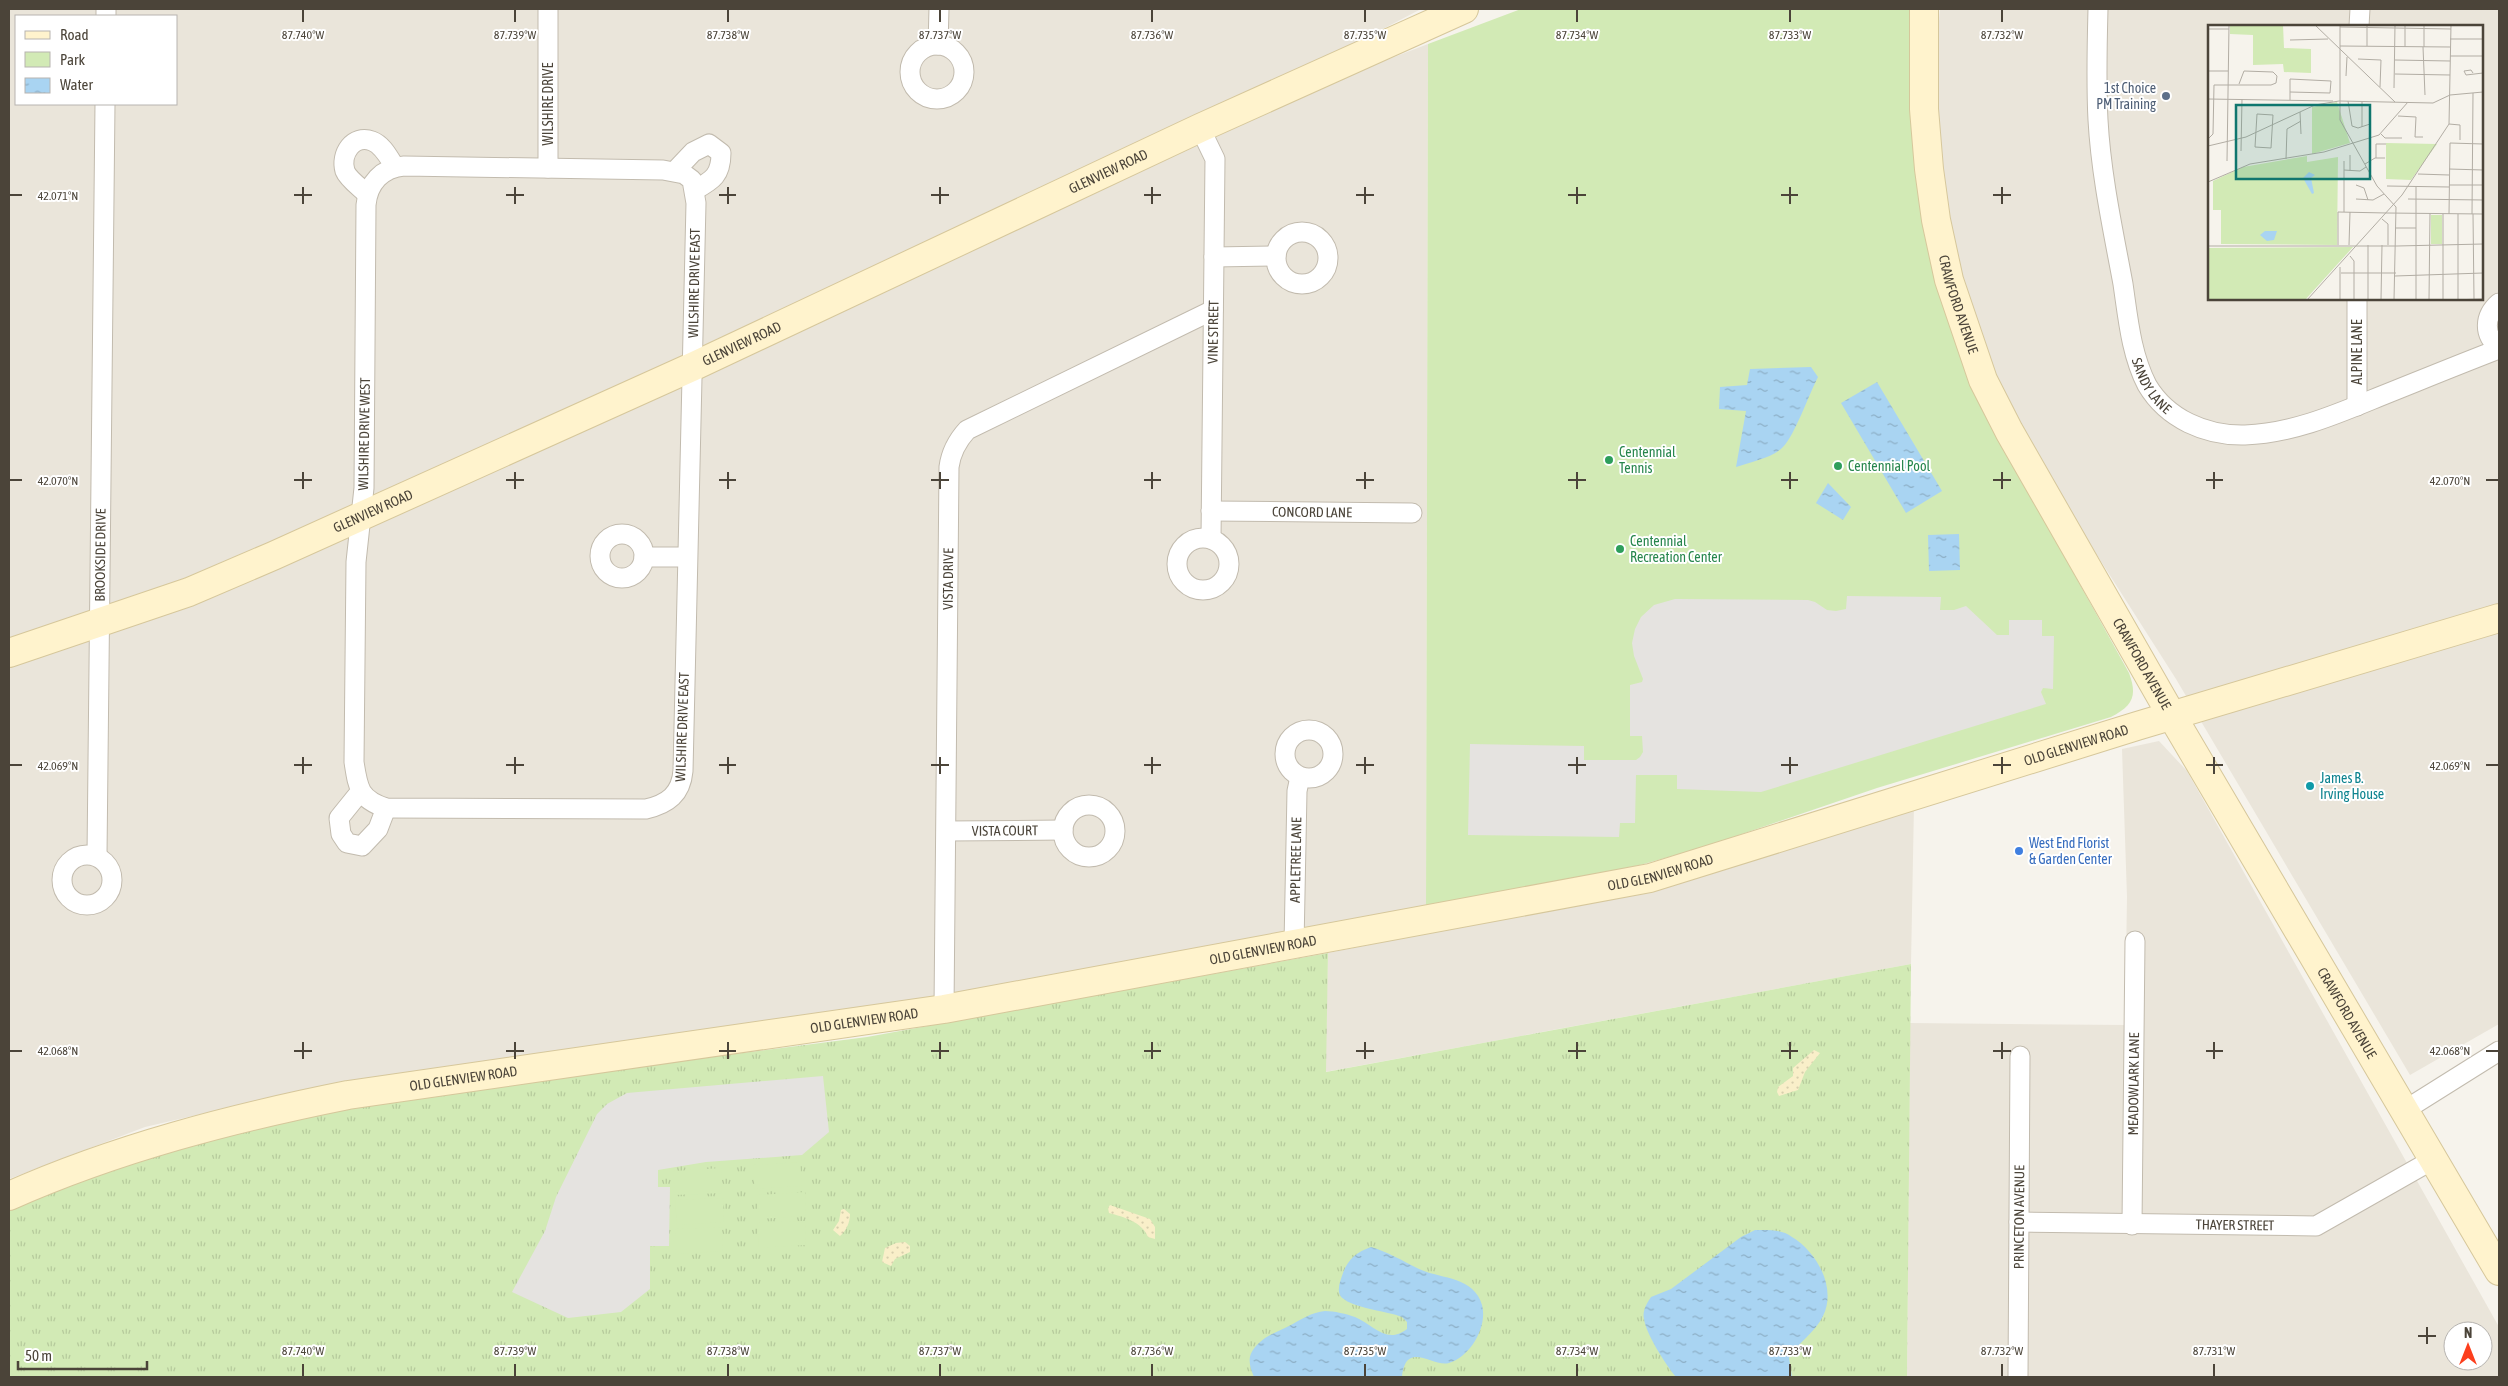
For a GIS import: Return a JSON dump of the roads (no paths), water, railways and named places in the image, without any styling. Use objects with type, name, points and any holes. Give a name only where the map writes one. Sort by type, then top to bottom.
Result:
[{"type":"main road","name":"GLENVIEW ROAD","points":[[9,653],[189,592],[362,516],[692,368],[1200,128],[1464,9]]},
{"type":"main road","name":"CRAWFORD AVENUE","points":[[1924,9],[1924,109],[1928,169],[1949,280],[1983,380],[2009,431],[2172,716],[2499,1270]]},
{"type":"main road","name":"OLD GLENVIEW ROAD","points":[[9,1196],[95,1162],[260,1113],[348,1095],[944,1009],[1650,878],[2172,716],[2499,618]]},
{"type":"street","name":"WILSHIRE DRIVE","points":[[548,9],[548,168]]},
{"type":"street","points":[[938,45],[939,9]]},
{"type":"street","name":"SANDY LANE","points":[[2098,9],[2098,122],[2108,200],[2135,358],[2148,385],[2160,403],[2178,417],[2196,428],[2244,435],[2285,430],[2324,419],[2499,348],[2489,335],[2487,326],[2492,310],[2499,303]]},
{"type":"street","points":[[2360,9],[2360,25]]},
{"type":"street","name":"BROOKSIDE DRIVE","points":[[97,856],[105,105]]},
{"type":"street","name":"VINE STREET","points":[[1200,128],[1215,159],[1211,539]]},
{"type":"street","points":[[395,167],[384,149],[372,141],[360,140],[349,146],[344,159],[346,173],[367,194],[376,178],[395,167],[675,171],[692,180],[695,190],[714,179],[721,165],[721,153],[709,144],[693,152],[675,171]]},
{"type":"street","name":"WILSHIRE DRIVE EAST","points":[[386,808],[646,809],[666,802],[680,789],[684,771],[686,557],[695,190]]},
{"type":"street","name":"WILSHIRE DRIVE WEST","points":[[360,792],[354,762],[356,562],[362,516],[367,194]]},
{"type":"street","points":[[1214,258],[1276,256]]},
{"type":"street","name":"ALPINE LANE","points":[[2356,406],[2357,300]]},
{"type":"street","name":"VISTA DRIVE","points":[[944,1009],[947,831],[948,467],[951,455],[958,440],[967,430],[1213,310]]},
{"type":"street","name":"CONCORD LANE","points":[[1212,512],[1412,513]]},
{"type":"street","points":[[644,557],[686,557]]},
{"type":"street","name":"APPLETREE LANE","points":[[1294,945],[1297,791],[1300,776]]},
{"type":"street","points":[[360,792],[368,800],[386,808],[378,829],[362,846],[347,843],[341,834],[339,818],[360,792]]},
{"type":"street","name":"VISTA COURT","points":[[947,831],[1063,830]]},
{"type":"street","name":"MEADOWLARK LANE","points":[[2132,1225],[2135,941]]},
{"type":"street","points":[[2404,1110],[2499,1052]]},
{"type":"street","name":"PRINCETON AVENUE","points":[[2018,1377],[2020,1056]]},
{"type":"street","name":"THAYER STREET","points":[[2019,1222],[2316,1226],[2434,1159]]},
{"type":"water","points":[[1811,367],[1818,377],[1788,441],[1773,454],[1736,467],[1746,411],[1719,409],[1720,387],[1747,385],[1750,369]]},
{"type":"water","points":[[1877,382],[1942,491],[1906,513],[1841,403]]},
{"type":"water","points":[[1828,483],[1851,507],[1843,520],[1816,503]]},
{"type":"water","points":[[1959,534],[1960,570],[1929,571],[1928,535]]},
{"type":"water","points":[[1755,1230],[1774,1230],[1792,1237],[1816,1261],[1826,1283],[1827,1305],[1823,1316],[1789,1358],[1792,1377],[1676,1377],[1648,1333],[1644,1316],[1646,1304],[1651,1297],[1671,1289],[1741,1237]]},
{"type":"water","points":[[1371,1247],[1419,1269],[1455,1280],[1472,1289],[1482,1305],[1483,1314],[1480,1331],[1470,1348],[1457,1360],[1449,1363],[1414,1357],[1409,1359],[1402,1377],[1254,1377],[1250,1359],[1255,1347],[1269,1335],[1315,1313],[1329,1311],[1355,1317],[1386,1334],[1393,1335],[1407,1329],[1407,1322],[1402,1317],[1356,1305],[1341,1297],[1339,1287],[1345,1268],[1357,1254]]},
{"type":"place","name":"1st Choice PM Training","points":[[2166,96]]},
{"type":"place","name":"Centennial Tennis","points":[[1609,460]]},
{"type":"place","name":"Centennial Pool","points":[[1838,466]]},
{"type":"place","name":"Centennial Recreation Center","points":[[1620,549]]},
{"type":"place","name":"James B. Irving House","points":[[2310,786]]},
{"type":"place","name":"West End Florist & Garden Center","points":[[2019,851]]}]
